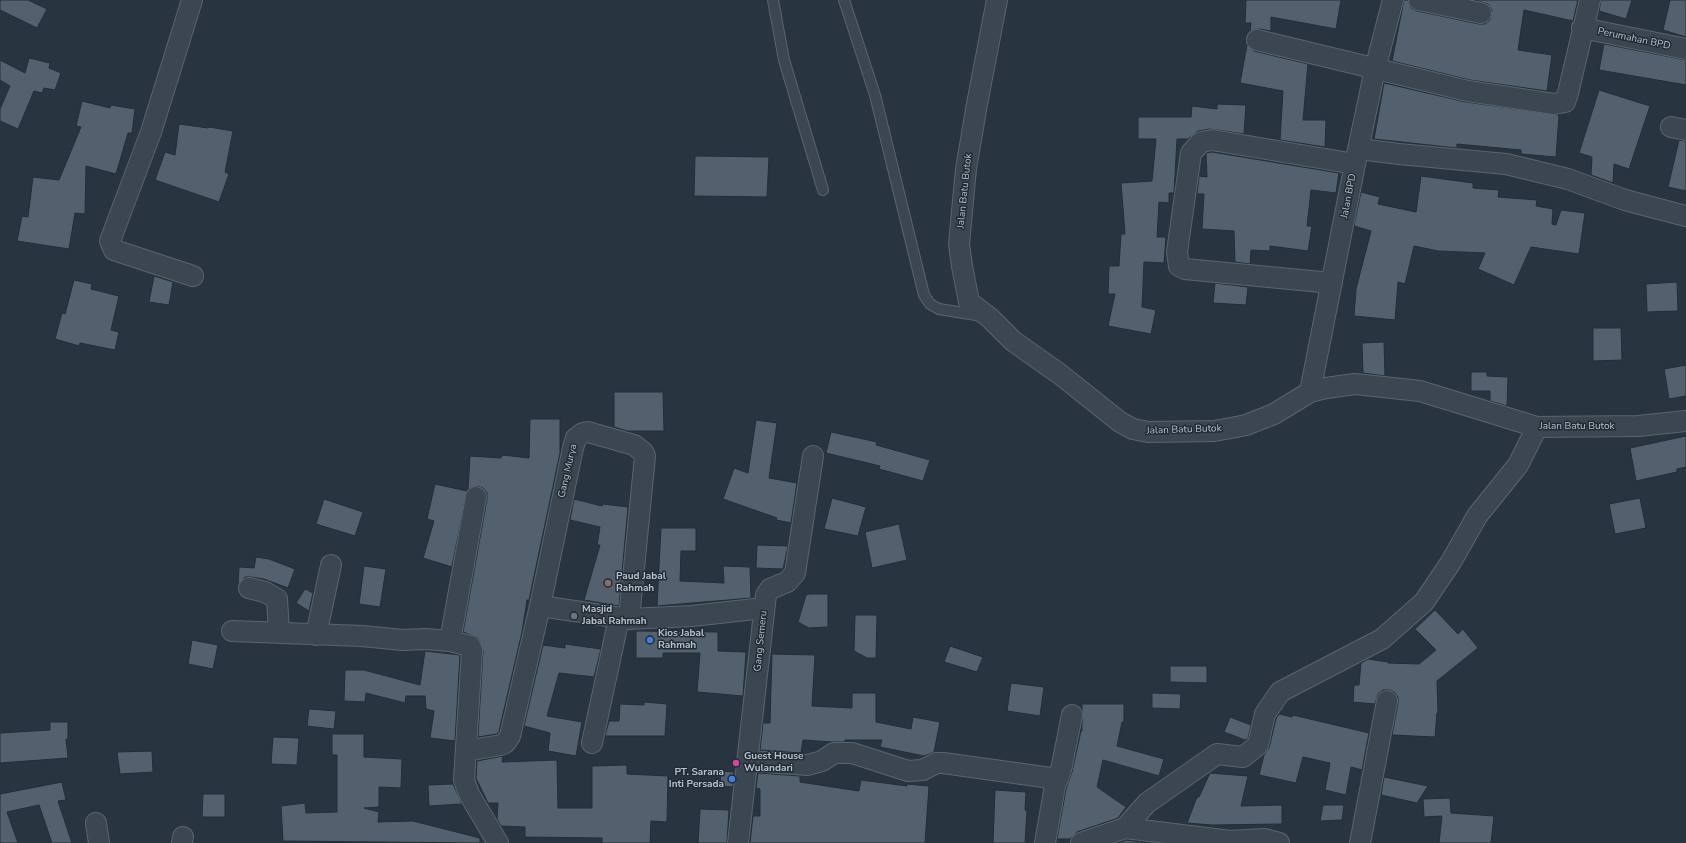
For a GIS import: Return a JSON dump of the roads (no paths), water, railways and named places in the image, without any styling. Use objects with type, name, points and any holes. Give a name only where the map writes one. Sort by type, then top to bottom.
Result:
[{"type":"street","points":[[192,0],[151,132],[110,241],[114,250],[193,276]]},
{"type":"street","name":"Jalan Batu Butok","points":[[996,0],[966,169],[960,244],[964,279],[969,302],[990,318],[1013,341],[1061,374],[1120,422],[1141,431],[1166,433],[1214,431],[1246,425],[1274,414],[1310,392],[1355,384],[1420,391],[1537,427],[1638,426],[1686,421]]},
{"type":"street","name":"Jalan BPD","points":[[1310,392],[1375,69],[1393,0]]},
{"type":"street","points":[[1420,0],[1480,13]]},
{"type":"street","points":[[1257,40],[1468,91],[1554,104],[1565,102],[1568,94],[1582,28],[1590,0]]},
{"type":"street","name":"Perumahan BPD","points":[[1582,28],[1686,49]]},
{"type":"street","points":[[1332,283],[1185,269],[1179,266],[1177,252],[1191,152],[1201,142],[1212,140],[1357,157],[1399,154],[1506,164],[1568,179],[1625,200],[1686,216]]},
{"type":"street","points":[[1125,828],[1147,803],[1217,754],[1243,757],[1258,745],[1265,714],[1280,692],[1382,639],[1424,602],[1451,562],[1477,516],[1518,465],[1537,427]]},
{"type":"street","name":"Gang Murya","points":[[540,606],[574,443],[579,434],[588,432],[634,445],[643,452],[645,456],[624,619]]},
{"type":"street","name":"Gang Semeru","points":[[738,843],[749,761],[764,608],[767,593],[770,589],[787,582],[795,573],[813,456]]},
{"type":"street","points":[[450,641],[476,497]]},
{"type":"street","points":[[316,635],[331,565]]},
{"type":"street","points":[[249,588],[265,592],[277,599],[279,632]]},
{"type":"street","points":[[466,751],[501,745],[505,743],[510,736],[540,606],[624,619],[692,616],[764,608]]},
{"type":"street","points":[[592,742],[624,619]]},
{"type":"street","points":[[232,631],[450,641],[470,646],[472,649],[464,776],[465,785],[498,843]]},
{"type":"street","points":[[1360,843],[1386,701]]},
{"type":"street","points":[[1045,843],[1055,786],[1058,779],[1072,715]]},
{"type":"street","points":[[749,761],[808,765],[822,761],[834,753],[852,753],[908,771],[923,770],[936,763],[943,763],[1058,779]]},
{"type":"street","points":[[96,823],[99,843]]},
{"type":"street","points":[[1080,843],[1125,828],[1230,841],[1264,839],[1279,843]]},
{"type":"lane","points":[[773,0],[784,60],[824,190]]},
{"type":"lane","points":[[844,0],[874,95],[924,295],[930,304],[939,309],[990,318]]},
{"type":"place","name":"Paud Jabal Rahmah","points":[[608,583]]},
{"type":"place","name":"Masjid Jabal Rahmah","points":[[574,616]]},
{"type":"place","name":"Kios Jabal Rahmah","points":[[650,640]]},
{"type":"place","name":"Guest House Wulandari","points":[[736,763]]},
{"type":"place","name":"PT. Sarana Inti Persada","points":[[732,779]]}]
